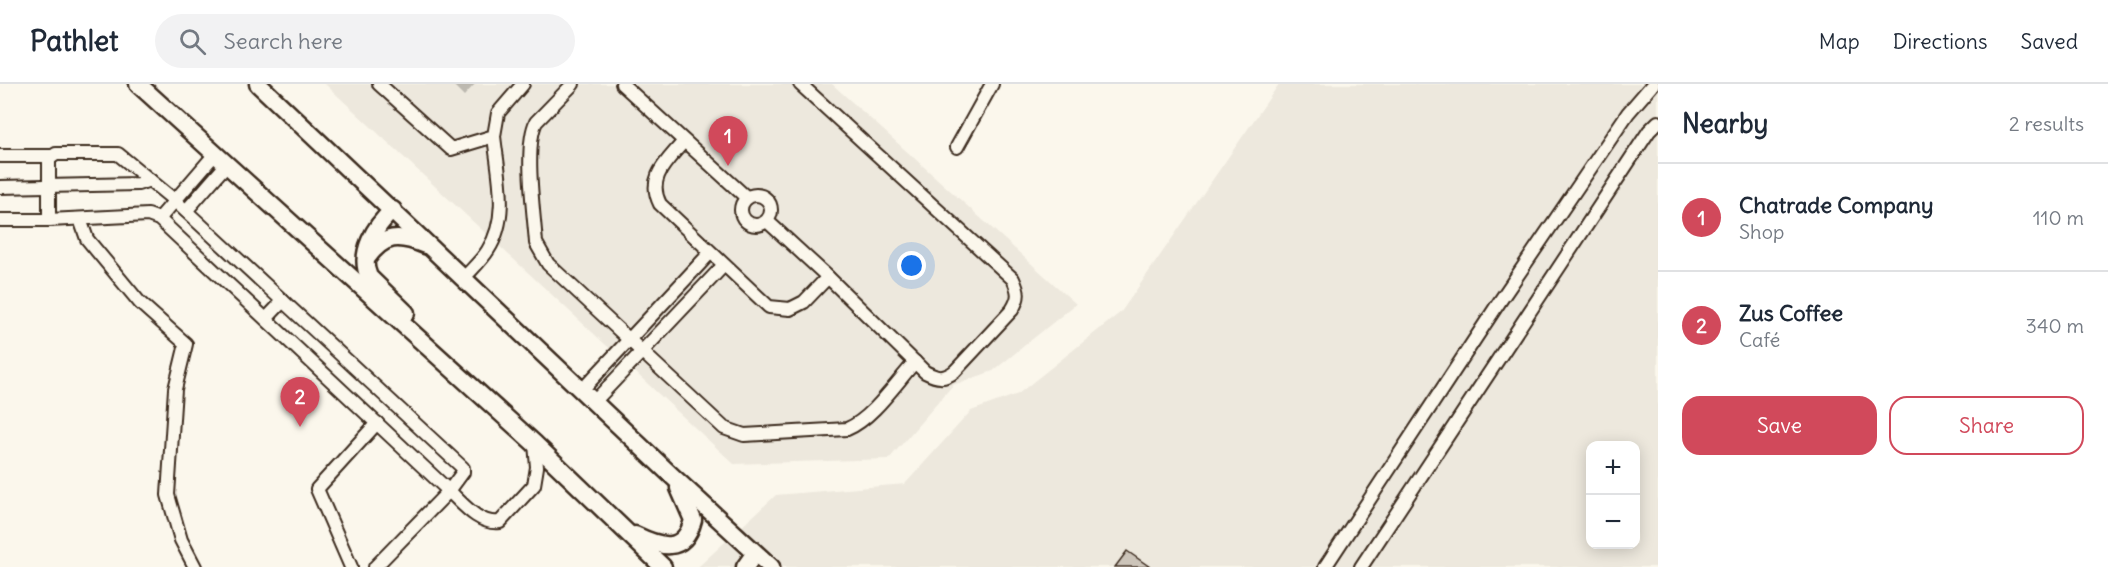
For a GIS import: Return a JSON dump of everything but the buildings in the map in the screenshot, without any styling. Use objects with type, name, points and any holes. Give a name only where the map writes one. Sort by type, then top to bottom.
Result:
[{"type":"street","points":[[138,84],[484,397],[663,567]]},
{"type":"street","points":[[258,84],[771,567]]},
{"type":"street","points":[[379,84],[452,149],[494,136]]},
{"type":"street","points":[[464,278],[488,250],[500,223],[502,204],[494,136],[498,113],[523,84]]},
{"type":"street","points":[[573,84],[532,129],[530,153],[536,243],[548,264],[724,428],[744,435],[847,429],[866,417],[915,362]]},
{"type":"street","points":[[622,84],[747,198]]},
{"type":"street","points":[[767,221],[925,372],[937,378],[947,377],[955,371],[1012,310],[1018,300],[1019,292],[1013,279],[801,84]]},
{"type":"street","points":[[957,147],[992,84]]},
{"type":"street","points":[[1325,567],[1628,112],[1653,84]]},
{"type":"street","points":[[1361,567],[1649,131],[1658,122]]},
{"type":"street","points":[[684,141],[655,180],[655,194],[660,204],[710,253],[769,307],[790,309],[804,302],[828,277]]},
{"type":"street","points":[[0,156],[118,154],[174,200],[463,468],[463,472],[449,491],[375,567]]},
{"type":"street","points":[[49,220],[49,159],[52,156]]},
{"type":"street","points":[[159,219],[174,200],[221,159]]},
{"type":"street","points":[[186,211],[221,159]]},
{"type":"street","points":[[0,187],[138,184],[150,180]]},
{"type":"street","points":[[758,196],[767,201],[771,211],[767,221],[754,225],[745,220],[741,210],[747,198],[758,196]]},
{"type":"street","points":[[393,210],[381,220],[368,244],[366,270],[369,277],[469,372],[484,397]]},
{"type":"street","points":[[0,220],[148,215],[159,219],[467,508],[480,519],[491,524],[500,522],[534,485],[537,467],[535,444]]},
{"type":"street","points":[[80,219],[87,238],[140,303],[186,344],[175,389],[168,495],[181,540],[195,567]]},
{"type":"street","points":[[367,259],[379,244],[399,237],[409,238],[434,249]]},
{"type":"street","points":[[588,396],[628,341],[710,253]]},
{"type":"street","points":[[588,396],[641,351],[724,265]]},
{"type":"street","points":[[266,319],[283,301]]},
{"type":"street","points":[[351,567],[317,489],[377,423]]},
{"type":"street","points":[[623,528],[652,543],[669,547],[679,543],[686,536],[693,520],[685,498],[671,475]]},
{"type":"street","points":[[745,567],[755,553]]},
{"type":"shaded area","points":[[325,84],[832,84],[1076,304],[993,371],[953,385],[889,459],[734,464]]},
{"type":"shaded area","points":[[1279,84],[1658,84],[1658,567],[698,567],[776,495],[905,484],[971,411],[1018,394],[1121,312]]},
{"type":"place","name":"Chatrade Company","points":[[728,166]]},
{"type":"place","name":"Zus Coffee","points":[[300,427]]}]
